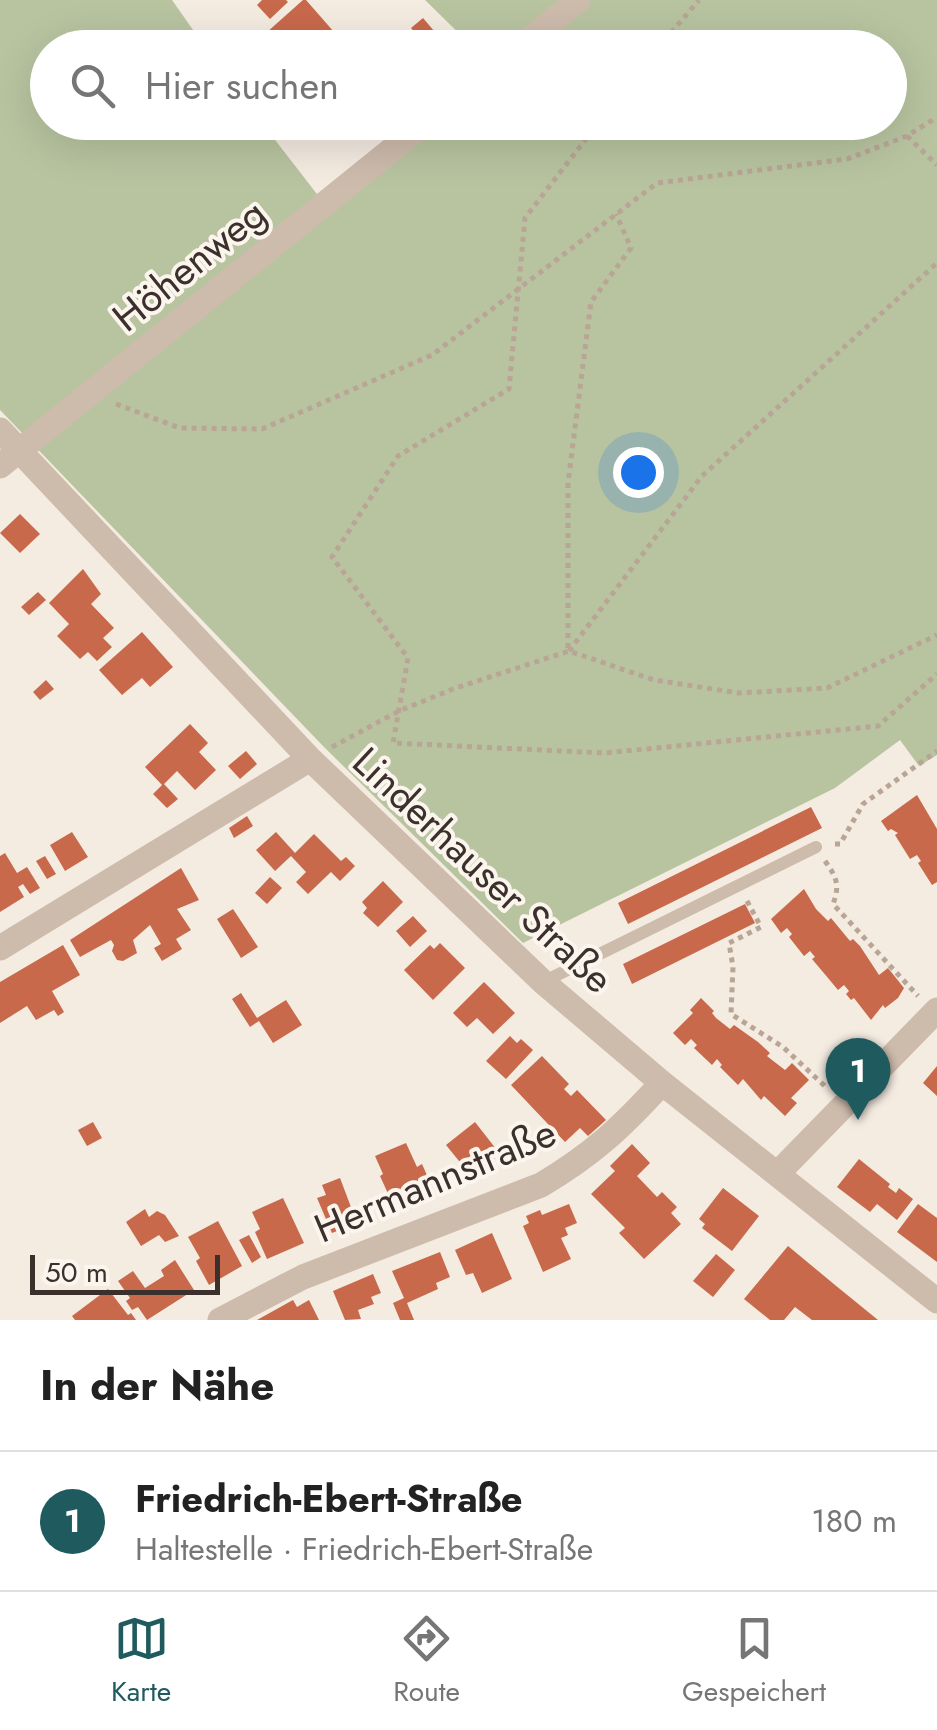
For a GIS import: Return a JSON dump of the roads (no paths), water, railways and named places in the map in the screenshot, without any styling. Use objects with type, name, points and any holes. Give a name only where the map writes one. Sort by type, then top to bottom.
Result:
[{"type":"street","points":[[541,30],[578,0]]},
{"type":"street","name":"Höhenweg","points":[[9,458],[404,140]]},
{"type":"street","name":"Linderhauser Straße","points":[[0,430],[9,458],[310,759],[543,982],[662,1083],[937,1301]]},
{"type":"street","points":[[0,948],[310,759]]},
{"type":"street","points":[[778,1174],[935,1012]]},
{"type":"street","name":"Hermannstraße","points":[[220,1320],[304,1278],[540,1185],[618,1132],[662,1083]]},
{"type":"lane","points":[[543,982],[816,847]]},
{"type":"place","name":"Friedrich-Ebert-Straße","points":[[858,1120]]}]
